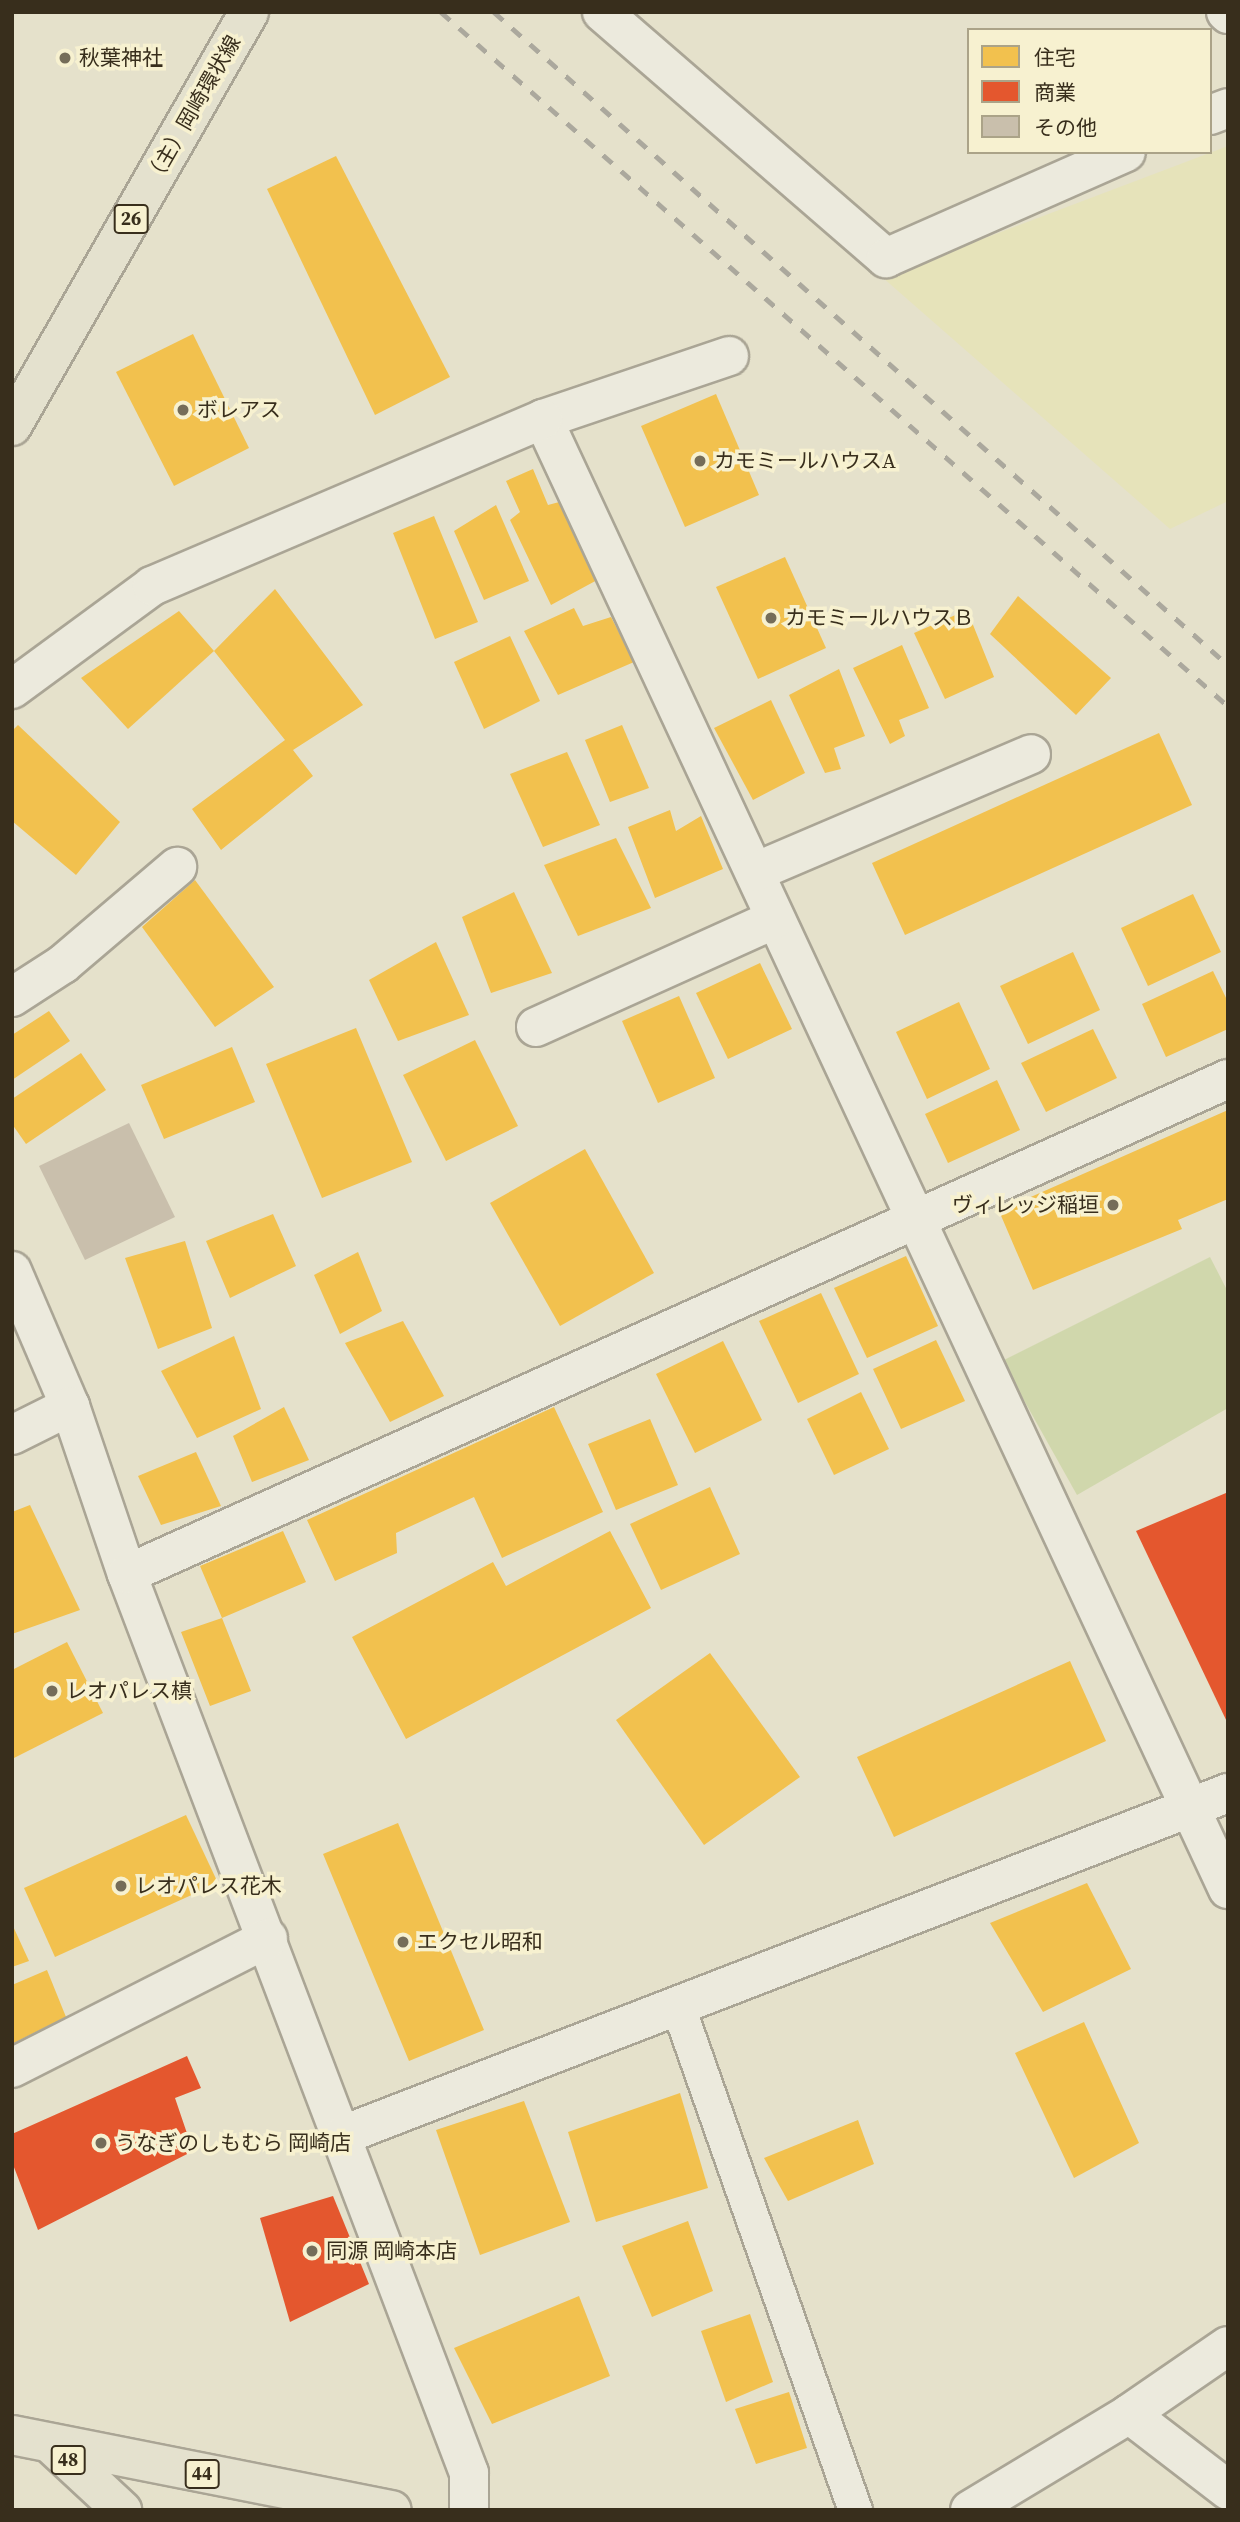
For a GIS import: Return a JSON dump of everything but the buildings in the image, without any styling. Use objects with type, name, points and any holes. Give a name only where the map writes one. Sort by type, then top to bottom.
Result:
[{"type":"main road","name":"（主）岡崎環状線","points":[[12,426],[249,12]]},
{"type":"main road","name":"48","points":[[12,2413],[53,2445],[122,2510]]},
{"type":"main road","name":"44","points":[[12,2435],[391,2510]]},
{"type":"street","points":[[602,12],[886,258],[1121,154]]},
{"type":"street","points":[[1212,114],[1228,107]]},
{"type":"street","points":[[12,689],[152,586],[543,419],[729,356]]},
{"type":"street","points":[[543,419],[775,919],[917,1215],[1228,1889]]},
{"type":"street","points":[[755,872],[1031,754]]},
{"type":"street","points":[[12,997],[63,964],[177,867]]},
{"type":"street","points":[[536,1027],[775,919]]},
{"type":"street","points":[[127,1574],[917,1215],[1228,1079]]},
{"type":"street","points":[[12,1271],[70,1406],[127,1574],[344,2135],[469,2473],[469,2510]]},
{"type":"street","points":[[12,1435],[70,1406]]},
{"type":"street","points":[[344,2135],[1228,1793]]},
{"type":"street","points":[[12,2068],[268,1938]]},
{"type":"street","points":[[970,2510],[1129,2414],[1228,2346]]},
{"type":"street","points":[[1129,2414],[1228,2490]]},
{"type":"lane","points":[[677,2004],[855,2510]]},
{"type":"shaded area","points":[[1228,146],[1228,501],[1170,529],[882,277]]},
{"type":"green space","points":[[1210,1257],[1228,1292],[1228,1408],[1077,1495],[1002,1361]]},
{"type":"railway","points":[[441,12],[1228,706]]},
{"type":"railway","points":[[494,12],[1228,665]]},
{"type":"place","name":"秋葉神社","points":[[65,58]]},
{"type":"place","name":"ボレアス","points":[[183,410]]},
{"type":"place","name":"カモミールハウスA","points":[[700,461]]},
{"type":"place","name":"カモミールハウスＢ","points":[[771,618]]},
{"type":"place","name":"ヴィレッジ稲垣","points":[[1113,1205]]},
{"type":"place","name":"レオパレス槙","points":[[52,1691]]},
{"type":"place","name":"レオパレス花木","points":[[121,1886]]},
{"type":"place","name":"エクセル昭和","points":[[403,1942]]},
{"type":"place","name":"うなぎのしもむら 岡崎店","points":[[101,2143]]},
{"type":"place","name":"同源 岡崎本店","points":[[312,2251]]}]
